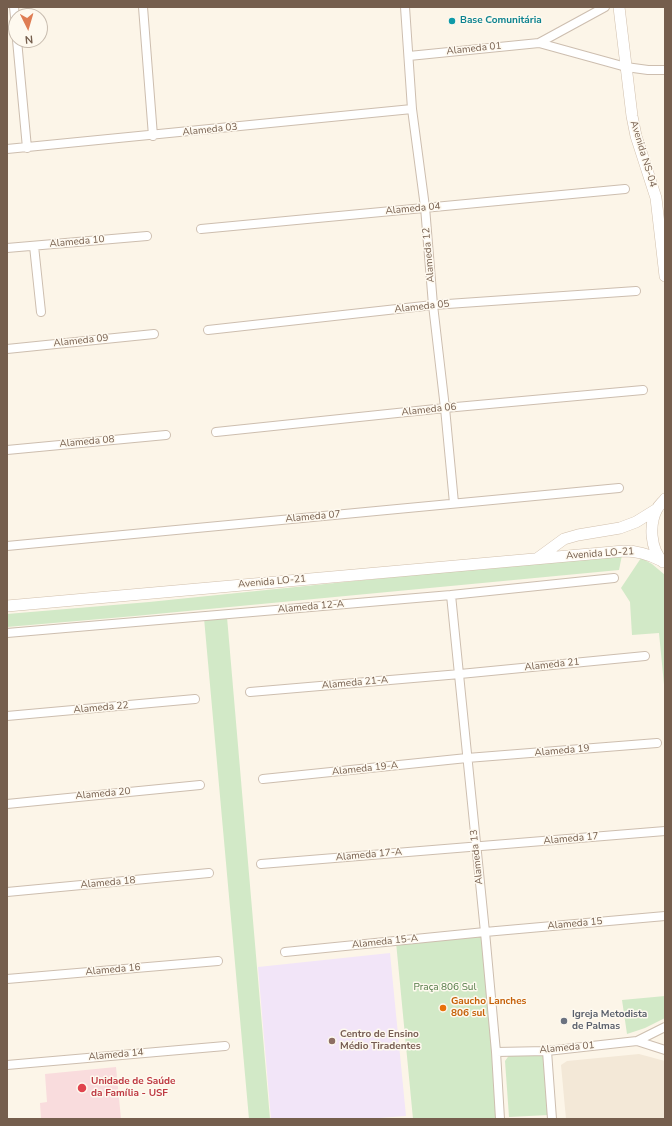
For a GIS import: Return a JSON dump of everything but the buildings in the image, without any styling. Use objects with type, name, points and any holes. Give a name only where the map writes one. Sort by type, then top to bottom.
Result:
[{"type":"street","points":[[143,7],[153,136]]},
{"type":"street","name":"Alameda 12","points":[[405,7],[412,109],[425,207],[433,305],[454,503]]},
{"type":"street","points":[[539,43],[605,7]]},
{"type":"street","name":"Avenida NS-04","points":[[619,7],[632,116],[656,198],[665,276]]},
{"type":"street","points":[[539,43],[626,67],[648,70],[665,70]]},
{"type":"street","name":"Alameda 01","points":[[409,56],[539,43]]},
{"type":"street","points":[[18,48],[27,148]]},
{"type":"street","name":"Alameda 03","points":[[7,149],[153,136],[412,109]]},
{"type":"street","name":"Alameda 04","points":[[201,229],[625,189]]},
{"type":"street","name":"Alameda 10","points":[[7,248],[147,236]]},
{"type":"street","points":[[34,246],[41,312]]},
{"type":"street","name":"Alameda 05","points":[[208,330],[433,305],[636,291]]},
{"type":"street","name":"Alameda 09","points":[[7,349],[154,334]]},
{"type":"street","name":"Alameda 06","points":[[216,432],[445,408],[643,390]]},
{"type":"street","name":"Alameda 08","points":[[7,450],[166,435]]},
{"type":"street","name":"Alameda 07","points":[[7,546],[618,488]]},
{"type":"street","points":[[663,562],[653,544],[652,526],[657,509],[665,499]]},
{"type":"street","name":"Avenida LO-21","points":[[538,559],[564,539],[578,535],[620,528],[636,522],[657,509]]},
{"type":"street","name":"Avenida LO-21","points":[[7,606],[636,551],[645,553],[663,562]]},
{"type":"street","name":"Alameda 12-A","points":[[7,633],[451,595],[614,578]]},
{"type":"street","name":"Alameda 13","points":[[451,595],[485,932],[496,1052],[500,1119]]},
{"type":"street","name":"Alameda 21","points":[[460,674],[645,656]]},
{"type":"street","name":"Alameda 21-A","points":[[250,692],[460,674]]},
{"type":"street","name":"Alameda 22","points":[[7,716],[195,699]]},
{"type":"street","name":"Alameda 19","points":[[467,758],[657,743]]},
{"type":"street","name":"Alameda 19-A","points":[[262,779],[467,758]]},
{"type":"street","name":"Alameda 20","points":[[7,804],[200,785]]},
{"type":"street","name":"Alameda 17","points":[[476,847],[665,831]]},
{"type":"street","name":"Alameda 17-A","points":[[261,864],[476,847]]},
{"type":"street","name":"Alameda 18","points":[[7,892],[209,873]]},
{"type":"street","name":"Alameda 15","points":[[485,932],[665,916]]},
{"type":"street","name":"Alameda 15-A","points":[[285,952],[485,932]]},
{"type":"street","name":"Alameda 16","points":[[7,979],[218,961]]},
{"type":"street","points":[[637,1041],[665,1026]]},
{"type":"street","points":[[637,1041],[665,1050]]},
{"type":"street","name":"Alameda 01","points":[[496,1052],[548,1051],[637,1041]]},
{"type":"street","name":"Alameda 14","points":[[7,1064],[224,1046]]},
{"type":"street","points":[[548,1051],[552,1119]]},
{"type":"shaded area","name":"Centro de Ensino Médio Tiradentes","points":[[390,953],[406,1116],[367,1119],[271,1119],[258,967]]},
{"type":"shaded area","points":[[639,1054],[665,1061],[665,1119],[566,1119],[561,1065],[567,1061]]},
{"type":"shaded area","name":"Unidade de Saúde da Família - USF","points":[[116,1067],[121,1119],[41,1119],[40,1103],[47,1102],[45,1074]]},
{"type":"green space","points":[[622,555],[619,570],[7,627],[7,614],[149,602]]},
{"type":"green space","points":[[641,558],[652,564],[665,575],[665,695],[659,633],[632,635],[630,602],[621,588]]},
{"type":"green space","points":[[227,617],[270,1119],[249,1119],[204,618]]},
{"type":"green space","name":"Praça 806 Sul","points":[[484,933],[499,1119],[413,1119],[396,942]]},
{"type":"green space","points":[[665,996],[665,1018],[645,1028],[627,1034],[622,1000]]},
{"type":"green space","points":[[545,1052],[549,1115],[509,1117],[505,1061],[510,1054]]},
{"type":"place","name":"Base Comunitária","points":[[452,21]]},
{"type":"place","name":"Gaucho Lanches 806 sul","points":[[443,1008]]},
{"type":"place","name":"Igreja Metodista de Palmas","points":[[564,1021]]},
{"type":"place","name":"Centro de Ensino Médio Tiradentes","points":[[332,1041]]},
{"type":"place","name":"Unidade de Saúde da Família - USF","points":[[82,1088]]}]
